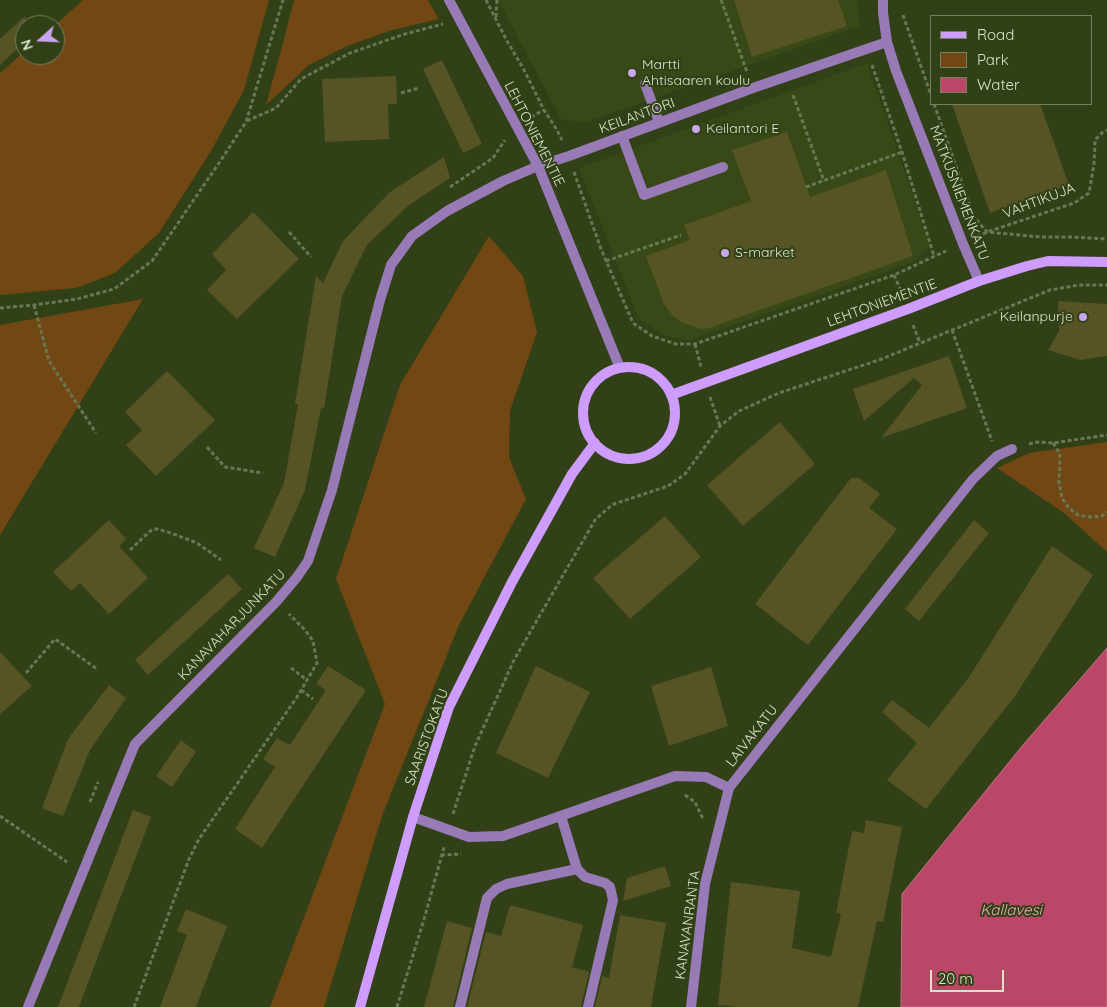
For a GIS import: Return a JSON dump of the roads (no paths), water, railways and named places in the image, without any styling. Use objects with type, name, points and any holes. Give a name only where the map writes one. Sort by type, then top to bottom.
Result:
[{"type":"main road","name":"LEHTONIEMENTIE","points":[[671,395],[899,313],[979,281],[1027,266],[1048,261],[1107,262]]},
{"type":"main road","points":[[632,367],[644,370],[656,375],[671,395],[675,407],[671,432],[664,443],[654,452],[642,457],[629,459],[616,457],[605,452],[595,443],[588,432],[584,419],[584,405],[588,392],[596,381],[607,373],[620,368],[632,367]]},
{"type":"main road","name":"SAARISTOKATU","points":[[360,1007],[413,817],[450,706],[516,574],[572,474],[595,443]]},
{"type":"street","name":"LEHTONIEMENTIE","points":[[448,0],[538,166],[620,368]]},
{"type":"street","name":"MATKUSNIEMENKATU","points":[[883,0],[887,42],[896,71],[979,281]]},
{"type":"street","name":"KEILANTORI","points":[[538,166],[753,88],[887,42]]},
{"type":"street","points":[[645,84],[658,122]]},
{"type":"street","points":[[622,136],[644,195],[723,167]]},
{"type":"street","name":"KANAVAHARJUNKATU","points":[[28,1007],[135,744],[276,602],[308,562],[332,490],[380,300],[391,265],[412,236],[447,211],[503,181],[538,166]]},
{"type":"street","name":"LAIVAKATU","points":[[413,817],[469,837],[503,836],[675,776],[706,777],[729,788],[973,478],[997,456],[1012,449]]},
{"type":"street","name":"KANAVANRANTA","points":[[691,1007],[705,884],[729,788]]},
{"type":"street","points":[[561,816],[577,869],[585,877],[605,883],[610,888],[613,900],[588,1007]]},
{"type":"street","points":[[460,1007],[487,898],[496,889],[507,884],[577,869]]},
{"type":"water","name":"Kallavesi","points":[[1107,648],[1107,1007],[901,1007],[902,894],[1023,745]]},
{"type":"place","name":"Martti Ahtisaaren koulu","points":[[632,73]]},
{"type":"place","name":"Keilantori E","points":[[696,129]]},
{"type":"place","name":"S-market","points":[[725,253]]},
{"type":"place","name":"Keilanpurje","points":[[1083,317]]}]
